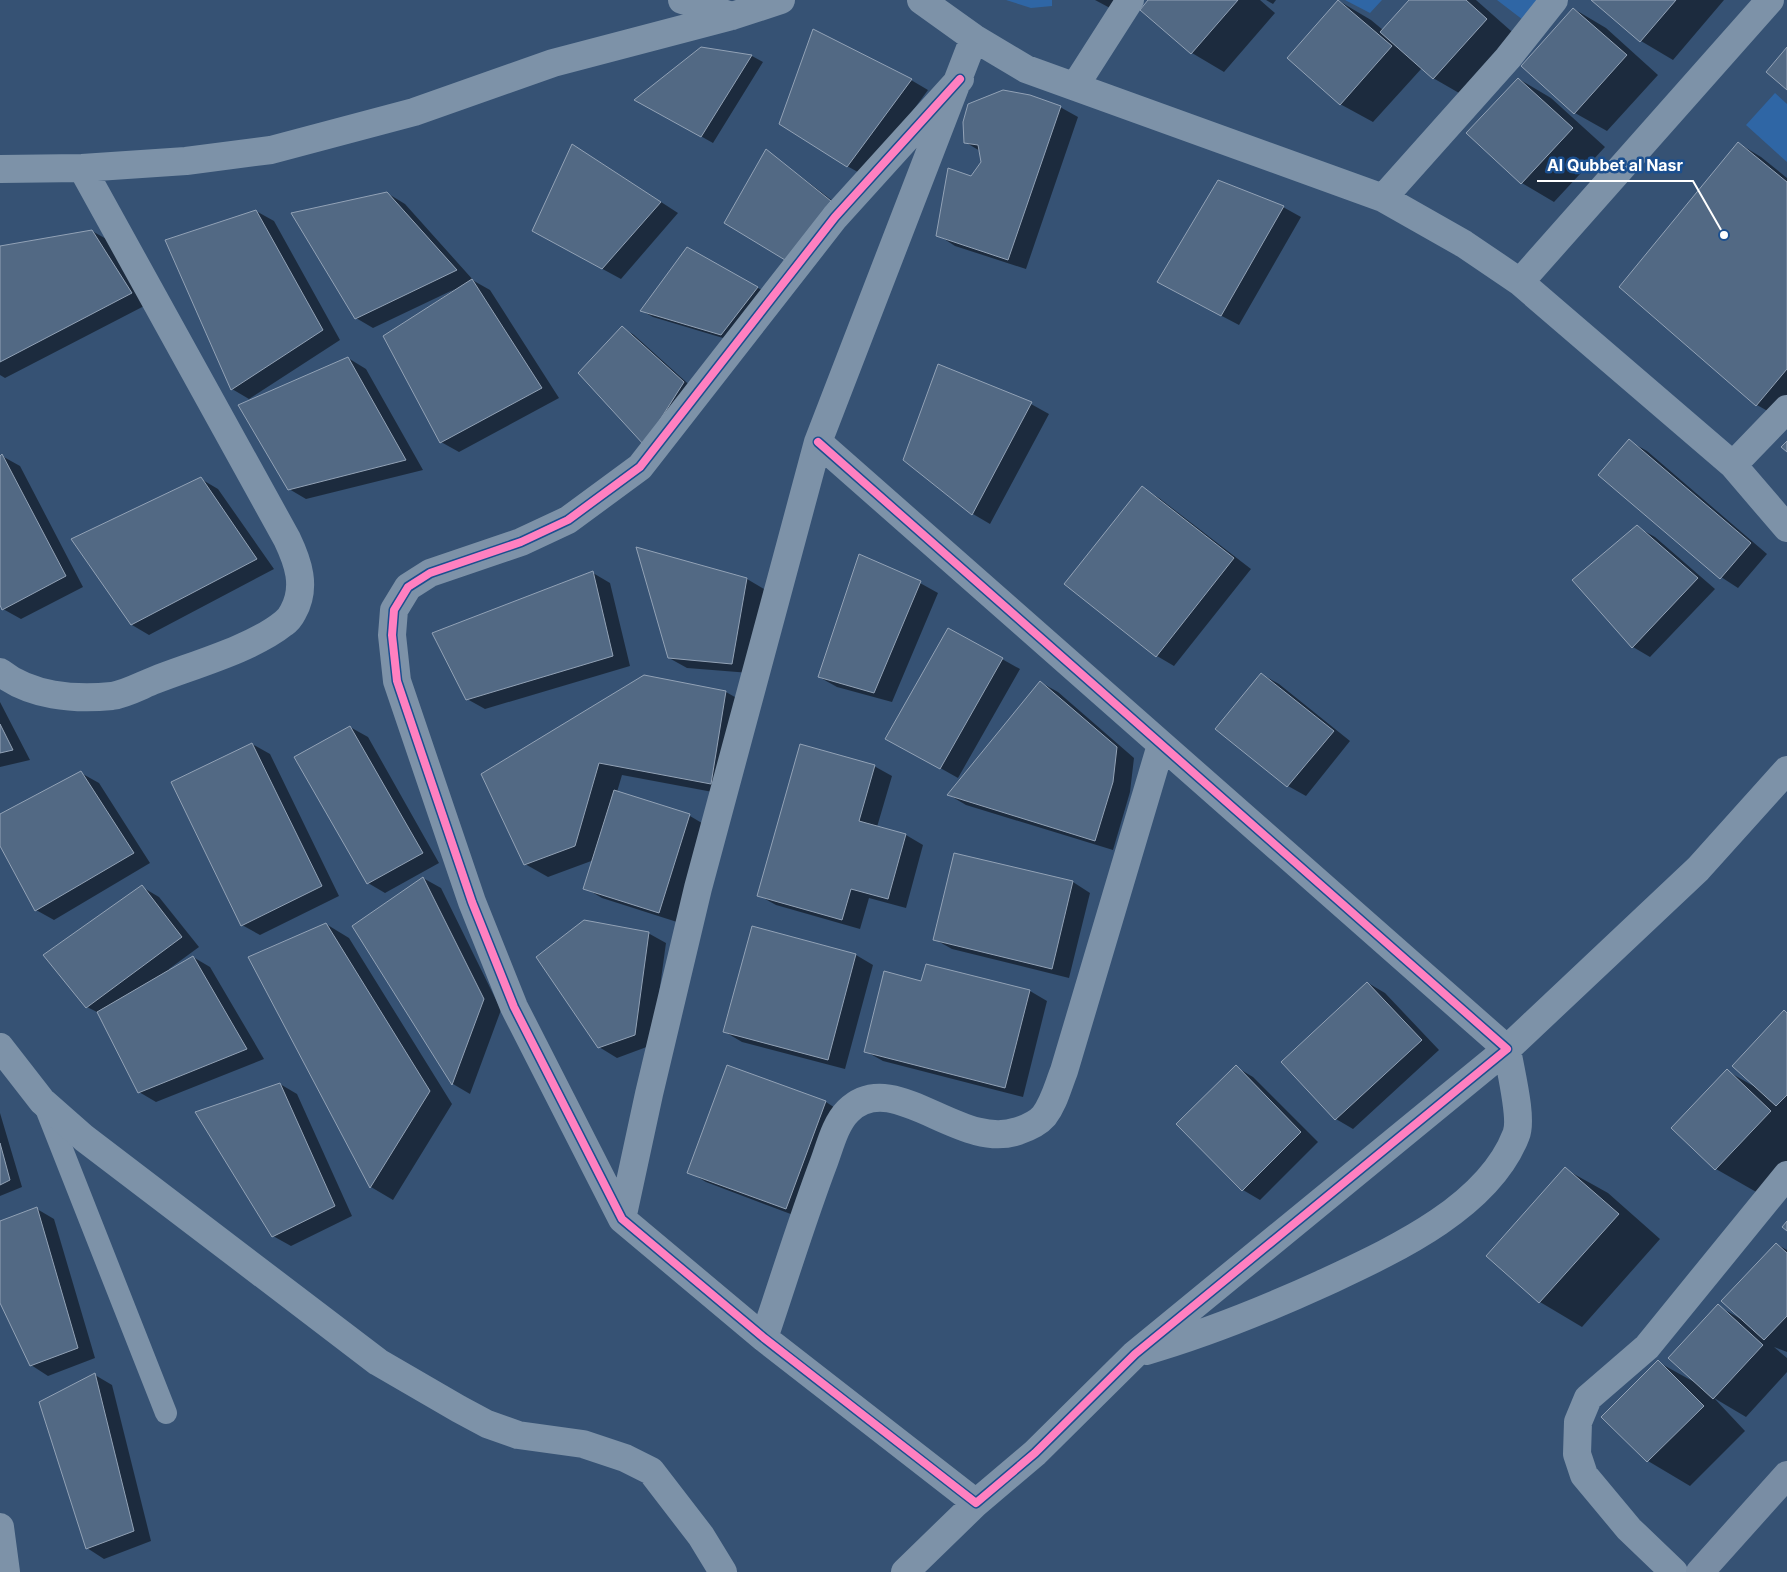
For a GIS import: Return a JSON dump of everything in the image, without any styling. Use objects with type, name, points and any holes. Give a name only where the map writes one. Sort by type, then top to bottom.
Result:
[{"type":"main road","points":[[1700,1572],[1787,1475]]},
{"type":"street","points":[[682,0],[732,16]]},
{"type":"street","points":[[0,169],[82,168],[186,161],[271,150],[414,112],[553,63],[732,16],[779,0]]},
{"type":"street","points":[[921,0],[974,38],[1026,69],[1383,198],[1464,244],[1520,282],[1733,465],[1787,528]]},
{"type":"street","points":[[1075,86],[1130,0]]},
{"type":"street","points":[[1383,198],[1508,58],[1554,0]]},
{"type":"street","points":[[1520,282],[1770,0]]},
{"type":"street","points":[[622,1219],[649,1094],[698,888],[818,442],[960,79],[974,38]]},
{"type":"street","points":[[960,79],[835,217],[640,467],[568,520],[521,542],[430,573],[408,587],[394,610],[392,634],[397,681],[472,902],[514,1007],[622,1219],[764,1338],[976,1503]]},
{"type":"street","points":[[0,672],[10,680],[31,689],[52,694],[85,698],[115,696],[224,654],[285,623],[293,611],[301,584],[299,565],[288,539],[82,168]]},
{"type":"street","points":[[1733,465],[1787,409]]},
{"type":"street","points":[[818,442],[1507,1050],[1517,1110],[1517,1133],[1504,1160],[1483,1184],[1440,1222],[1397,1248],[1300,1294],[1191,1338],[1135,1354]]},
{"type":"street","points":[[764,1338],[814,1188],[835,1132],[847,1111],[864,1100],[887,1098],[906,1103],[973,1132],[989,1136],[1009,1134],[1027,1128],[1042,1118],[1052,1104],[1064,1071],[1161,745]]},
{"type":"street","points":[[905,1572],[976,1503],[1035,1453],[1135,1354],[1507,1050],[1698,869],[1787,770]]},
{"type":"street","points":[[0,1048],[42,1101],[92,1144],[386,1366],[487,1424],[518,1435],[583,1444],[625,1458],[651,1471],[701,1536],[723,1572]]},
{"type":"street","points":[[1674,1572],[1629,1529],[1595,1491],[1584,1475],[1577,1454],[1578,1422],[1588,1398],[1647,1347],[1787,1176]]},
{"type":"street","points":[[0,1526],[6,1572]]},
{"type":"lane","points":[[42,1101],[166,1412]]},
{"type":"shaded area","points":[[1006,0],[1052,0],[1052,6],[1031,8]]},
{"type":"shaded area","points":[[1345,0],[1382,0],[1370,13]]},
{"type":"shaded area","points":[[1497,0],[1545,0],[1531,26]]},
{"type":"shaded area","points":[[1775,93],[1787,104],[1787,162],[1746,125]]},
{"type":"building","points":[[1148,0],[1238,0],[1191,54],[1140,10]]},
{"type":"building","points":[[1338,0],[1392,46],[1340,105],[1287,58]]},
{"type":"building","points":[[1409,0],[1466,0],[1487,19],[1433,79],[1380,32]]},
{"type":"building","points":[[1591,0],[1676,0],[1640,42]]},
{"type":"building","points":[[1573,8],[1627,55],[1574,114],[1521,66]]},
{"type":"building","points":[[813,29],[912,79],[847,167],[779,124]]},
{"type":"building","points":[[701,47],[752,55],[701,137],[634,100]]},
{"type":"building","points":[[1787,47],[1787,90],[1766,72]]},
{"type":"building","points":[[1518,78],[1573,128],[1521,184],[1466,133]]},
{"type":"building","points":[[1003,90],[1030,95],[1061,106],[1008,260],[936,236],[948,168],[971,176],[981,162],[978,145],[964,143],[963,122],[968,104]]},
{"type":"building","points":[[1738,142],[1787,182],[1787,369],[1756,406],[1619,287]]},
{"type":"building","points":[[572,144],[661,202],[602,269],[532,231]]},
{"type":"building","points":[[766,149],[831,201],[785,260],[724,223]]},
{"type":"building","points":[[1218,180],[1284,206],[1221,316],[1157,282]]},
{"type":"building","points":[[387,192],[457,270],[355,319],[291,213]]},
{"type":"building","points":[[256,210],[323,330],[231,390],[165,240]]},
{"type":"building","points":[[92,230],[132,293],[0,362],[0,246]]},
{"type":"building","points":[[687,247],[758,287],[721,335],[640,311]]},
{"type":"building","points":[[472,279],[542,388],[440,443],[383,336]]},
{"type":"building","points":[[622,326],[684,382],[644,445],[578,373]]},
{"type":"building","points":[[348,357],[406,460],[288,490],[238,405]]},
{"type":"building","points":[[938,364],[1032,402],[972,515],[903,460]]},
{"type":"building","points":[[1629,439],[1751,543],[1720,579],[1598,475]]},
{"type":"building","points":[[1787,441],[1787,452],[1781,447]]},
{"type":"building","points":[[2,454],[66,576],[2,610],[0,605],[0,456]]},
{"type":"building","points":[[201,477],[257,559],[131,625],[71,539]]},
{"type":"building","points":[[1142,486],[1234,558],[1156,657],[1064,584]]},
{"type":"building","points":[[1637,525],[1698,578],[1632,648],[1572,580]]},
{"type":"building","points":[[636,547],[747,578],[732,664],[668,658]]},
{"type":"building","points":[[859,554],[921,581],[874,693],[818,677]]},
{"type":"building","points":[[593,571],[613,656],[466,700],[432,633]]},
{"type":"building","points":[[948,628],[1003,658],[940,769],[885,739]]},
{"type":"building","points":[[1261,673],[1334,731],[1287,787],[1215,729]]},
{"type":"building","points":[[644,675],[726,691],[711,784],[599,763],[575,846],[524,865],[481,774]]},
{"type":"building","points":[[1040,681],[1117,747],[1113,782],[1095,841],[947,795]]},
{"type":"building","points":[[0,724],[13,750],[0,753]]},
{"type":"building","points":[[350,726],[423,853],[367,884],[294,757]]},
{"type":"building","points":[[252,743],[322,886],[241,926],[171,782]]},
{"type":"building","points":[[800,744],[875,765],[859,821],[906,834],[888,899],[851,889],[842,920],[757,896]]},
{"type":"building","points":[[81,771],[134,853],[35,911],[0,846],[0,814]]},
{"type":"building","points":[[614,790],[690,814],[659,913],[583,889]]},
{"type":"building","points":[[954,853],[1073,881],[1052,969],[933,940]]},
{"type":"building","points":[[423,877],[484,999],[452,1085],[352,926]]},
{"type":"building","points":[[142,885],[182,937],[86,1008],[43,955]]},
{"type":"building","points":[[584,920],[649,932],[635,1035],[598,1048],[536,957]]},
{"type":"building","points":[[326,923],[430,1091],[370,1188],[248,957]]},
{"type":"building","points":[[752,926],[856,954],[828,1060],[723,1032]]},
{"type":"building","points":[[193,956],[247,1049],[138,1093],[97,1012]]},
{"type":"building","points":[[926,964],[1030,990],[1005,1088],[864,1052],[884,971],[921,981]]},
{"type":"building","points":[[1367,982],[1422,1040],[1335,1120],[1281,1062]]},
{"type":"building","points":[[1784,1010],[1787,1013],[1787,1095],[1776,1106],[1732,1066]]},
{"type":"building","points":[[727,1065],[826,1101],[786,1209],[687,1173]]},
{"type":"building","points":[[1236,1065],[1301,1132],[1242,1191],[1176,1124]]},
{"type":"building","points":[[1727,1069],[1771,1111],[1715,1170],[1671,1128]]},
{"type":"building","points":[[280,1083],[335,1206],[272,1237],[195,1112]]},
{"type":"building","points":[[0,1143],[10,1180],[0,1185]]},
{"type":"building","points":[[1565,1167],[1619,1214],[1539,1303],[1486,1256]]},
{"type":"building","points":[[37,1207],[78,1348],[30,1366],[0,1303],[0,1221]]},
{"type":"building","points":[[1787,1221],[1787,1231],[1782,1227]]},
{"type":"building","points":[[1776,1243],[1787,1253],[1787,1316],[1764,1340],[1721,1301]]},
{"type":"building","points":[[1718,1304],[1763,1345],[1713,1399],[1668,1358]]},
{"type":"building","points":[[1658,1360],[1704,1406],[1647,1462],[1601,1417]]},
{"type":"building","points":[[95,1373],[134,1531],[86,1549],[39,1402]]},
{"type":"cycle path","points":[[818,442],[1507,1049],[1135,1354],[1035,1453],[976,1503],[764,1338],[622,1219],[514,1007],[472,902],[397,681],[392,635],[394,610],[408,587],[430,573],[521,542],[568,520],[640,467],[835,217],[960,79]]},
{"type":"place","name":"Al Qubbet al Nasr","points":[[1724,235]]}]
